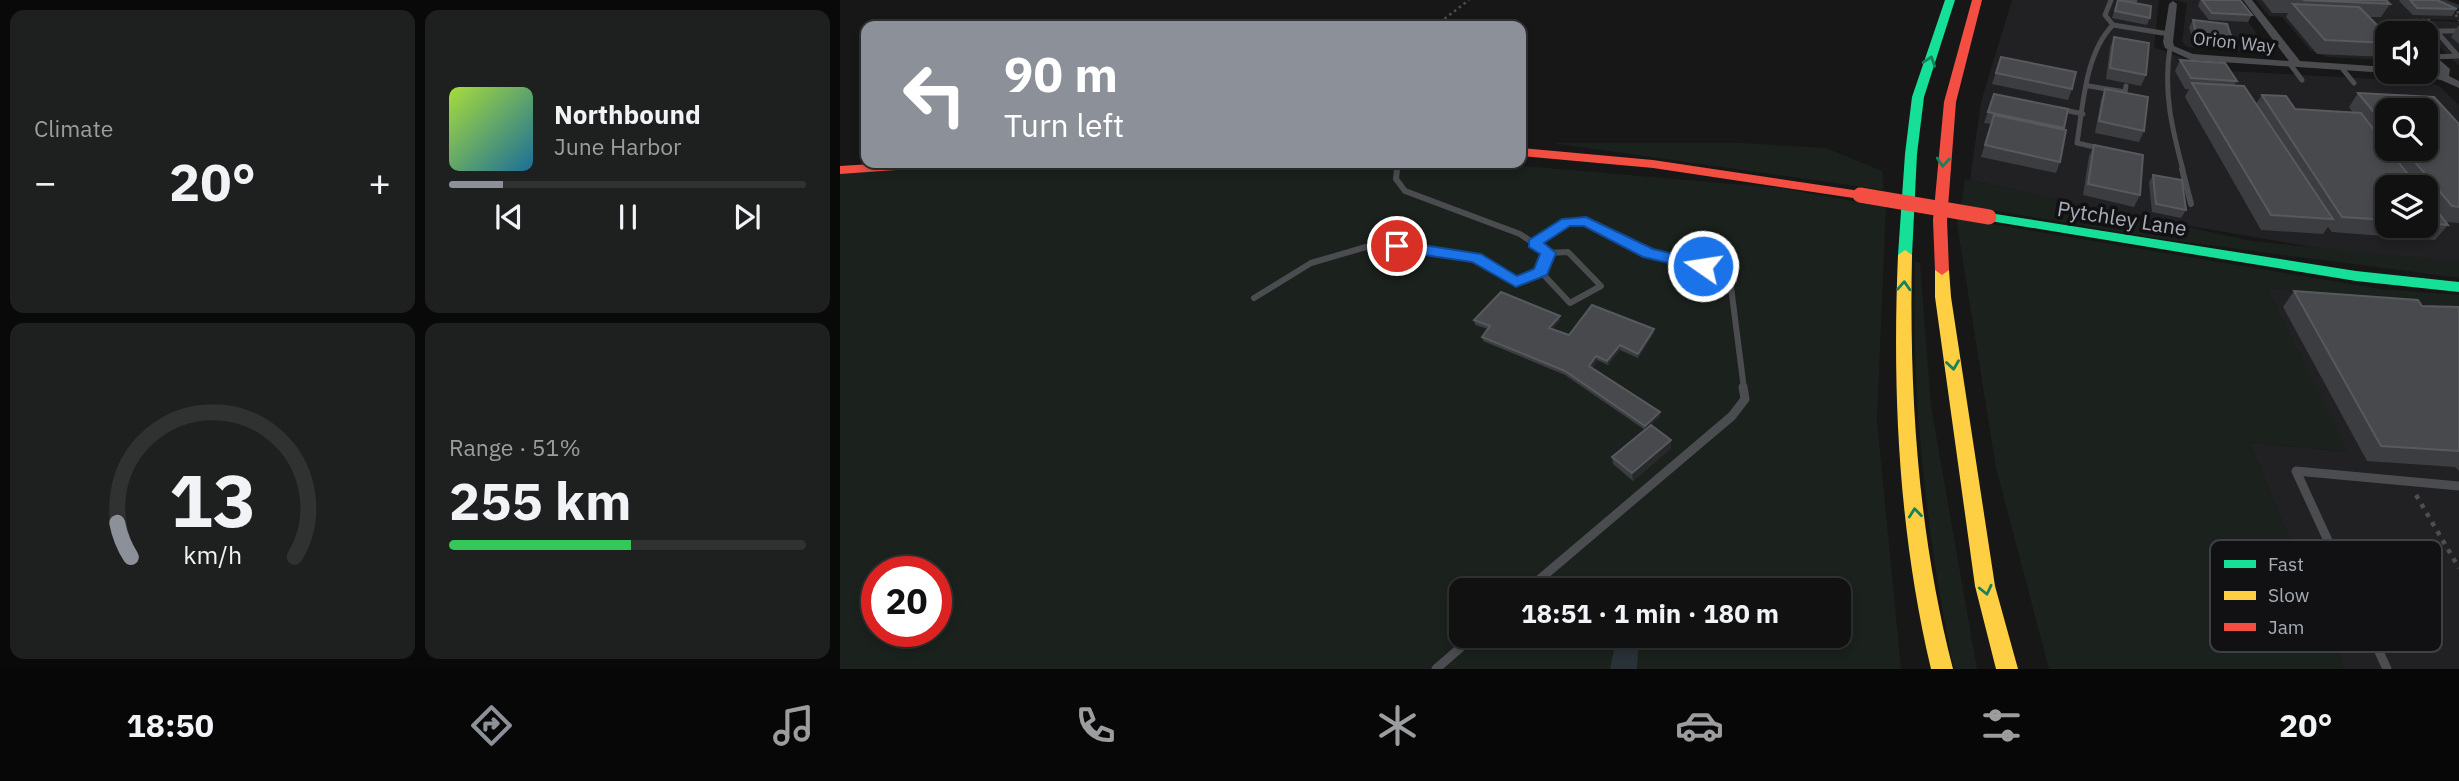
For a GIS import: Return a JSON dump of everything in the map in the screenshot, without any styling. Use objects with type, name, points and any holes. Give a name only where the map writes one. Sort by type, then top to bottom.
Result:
[{"type":"main road","points":[[1942,669],[1922,581],[1907,429],[1902,318],[1911,154],[1918,97],[1950,0]]},
{"type":"main road","points":[[1979,3],[1950,103],[1943,158],[1943,297],[1985,586],[2007,669]]},
{"type":"main road","name":"Pytchley Lane","points":[[1526,152],[1653,164],[1780,181],[2356,276],[2459,287]]},
{"type":"main road","points":[[840,170],[868,168]]},
{"type":"street","name":"Orion Way","points":[[2247,0],[2294,64]]},
{"type":"street","name":"Orion Way","points":[[2174,2],[2169,34],[2170,48],[2204,60],[2375,69]]},
{"type":"street","points":[[2438,63],[2446,71],[2445,78]]},
{"type":"street","points":[[2438,77],[2459,85]]},
{"type":"lane","points":[[2111,0],[2105,15],[2113,25]]},
{"type":"lane","points":[[2124,0],[2134,0]]},
{"type":"lane","points":[[2109,150],[2077,143],[2098,44],[2107,28],[2113,25],[2169,34]]},
{"type":"lane","points":[[2438,31],[2459,31]]},
{"type":"lane","points":[[2438,33],[2458,56],[2438,55]]},
{"type":"lane","points":[[2170,48],[2166,65],[2167,100],[2191,204]]},
{"type":"lane","points":[[2294,64],[2302,80]]},
{"type":"lane","points":[[2341,67],[2354,83]]},
{"type":"lane","points":[[2089,86],[2125,92],[2126,86]]},
{"type":"lane","points":[[2057,108],[2083,114]]},
{"type":"lane","points":[[1397,168],[1396,179],[1405,191],[1520,234],[1548,253],[1568,252],[1601,286],[1570,303],[1541,272]]},
{"type":"lane","points":[[1534,243],[1567,222],[1586,221],[1648,253],[1703,266],[1731,287],[1745,399],[1732,416],[1541,578]]},
{"type":"lane","points":[[1254,298],[1311,263],[1366,247],[1397,246],[1476,258],[1516,282],[1541,272]]},
{"type":"lane","points":[[1541,272],[1548,253]]},
{"type":"lane","points":[[2328,540],[2296,471],[2459,485]]},
{"type":"lane","points":[[1436,669],[1460,648]]},
{"type":"lane","points":[[2379,652],[2387,669]]},
{"type":"path","points":[[1442,21],[1469,0]]},
{"type":"path","points":[[2459,12],[2455,13],[2459,21]]},
{"type":"path","points":[[2408,481],[2459,568]]},
{"type":"shaded area","points":[[2012,0],[2159,0],[2154,47],[2214,70],[2375,79],[2375,84],[2439,86],[2459,105],[2459,272],[2137,217],[1970,180],[1981,102]]},
{"type":"shaded area","points":[[2174,0],[2232,0],[2269,50],[2263,53],[2187,47],[2182,41],[2187,3]]},
{"type":"shaded area","points":[[2256,0],[2429,0],[2459,15],[2459,20],[2375,21],[2375,59],[2327,57],[2310,50],[2282,17],[2269,16]]},
{"type":"shaded area","points":[[2438,21],[2459,22],[2459,66],[2438,45]]},
{"type":"shaded area","points":[[1552,143],[1740,143],[1826,148],[1882,171],[1884,190]]},
{"type":"shaded area","points":[[1526,166],[1780,188],[1886,207],[1877,420],[1901,669],[840,669],[840,172],[916,168]]},
{"type":"shaded area","points":[[1965,179],[2252,241],[2459,262],[2459,278],[2162,239],[1961,205]]},
{"type":"shaded area","points":[[1956,218],[2381,289],[2459,295],[2459,311],[2267,288],[2348,452],[2249,442],[2290,540],[2210,540],[2210,652],[2337,652],[2344,669],[2049,669],[1996,468]]},
{"type":"shaded area","points":[[1915,261],[1920,263],[1931,406],[1977,669],[1954,669],[1928,517],[1915,363]]},
{"type":"shaded area","points":[[2267,288],[2459,303],[2459,669],[2344,669],[2337,652],[2442,652],[2442,540],[2290,540],[2249,442],[2347,452]]},
{"type":"shaded area","points":[[1614,648],[1638,648],[1637,669],[1610,669]]},
{"type":"building","points":[[2118,0],[2151,6],[2150,18],[2115,11]]},
{"type":"building","points":[[2202,0],[2240,0],[2252,15],[2212,13]]},
{"type":"building","points":[[2303,0],[2386,0],[2390,4]]},
{"type":"building","points":[[2410,0],[2437,0],[2457,9],[2417,8]]},
{"type":"building","points":[[2293,4],[2359,7],[2375,23],[2375,42],[2325,40]]},
{"type":"building","points":[[2193,20],[2227,24],[2233,42],[2197,38]]},
{"type":"building","points":[[2114,37],[2149,43],[2146,75],[2110,68]]},
{"type":"building","points":[[2001,57],[2076,72],[2072,89],[1996,73]]},
{"type":"building","points":[[2180,60],[2225,63],[2237,81],[2191,78]]},
{"type":"building","points":[[2192,83],[2244,86],[2333,219],[2271,215]]},
{"type":"building","points":[[2105,89],[2148,97],[2144,131],[2099,121]]},
{"type":"building","points":[[2358,93],[2435,98],[2375,98],[2375,114]]},
{"type":"building","points":[[1994,94],[2068,109],[2064,128],[1988,112]]},
{"type":"building","points":[[2262,95],[2286,96],[2295,109],[2361,113],[2375,131],[2375,161],[2397,161],[2409,175],[2375,175],[2375,219],[2342,217]]},
{"type":"building","points":[[2438,101],[2459,124],[2459,207],[2452,206],[2438,189],[2438,175],[2426,175],[2414,161],[2438,161]]},
{"type":"building","points":[[1994,115],[2066,130],[2060,162],[1985,145]]},
{"type":"building","points":[[2094,145],[2143,155],[2140,195],[2088,184]]},
{"type":"building","points":[[2153,175],[2182,180],[2186,210],[2156,204]]},
{"type":"building","points":[[2438,212],[2448,225],[2438,224]]},
{"type":"building","points":[[2294,291],[2418,300],[2422,306],[2459,307],[2459,451],[2381,446]]},
{"type":"building","points":[[1501,292],[1560,316],[1549,328],[1569,335],[1592,305],[1654,329],[1638,354],[1620,345],[1607,361],[1596,356],[1589,366],[1660,412],[1645,426],[1565,371],[1482,337],[1490,326],[1474,320]]},
{"type":"building","points":[[1651,425],[1671,440],[1632,473],[1612,457]]},
{"type":"waterway","points":[[2442,0],[2459,7]]},
{"type":"traffic: fast","points":[[1905,255],[1911,154],[1918,97],[1950,0]]},
{"type":"traffic: fast","points":[[1989,217],[2356,276],[2459,287]]},
{"type":"traffic: slow","points":[[1905,255],[1904,377],[1912,500],[1922,580],[1942,669]]},
{"type":"traffic: slow","points":[[1942,270],[1943,297],[1985,586],[2007,669]]},
{"type":"traffic: jam","points":[[1942,270],[1940,220],[1950,102],[1977,0]]},
{"type":"traffic: jam","points":[[1526,152],[1653,164],[1860,195]]},
{"type":"traffic: jam","points":[[840,170],[868,168]]},
{"type":"traffic: jam","points":[[1860,195],[1989,217]]},
{"type":"route","points":[[1397,246],[1476,258],[1516,282],[1541,272],[1548,253],[1534,243],[1567,222],[1586,221],[1648,253],[1703,266]]}]
